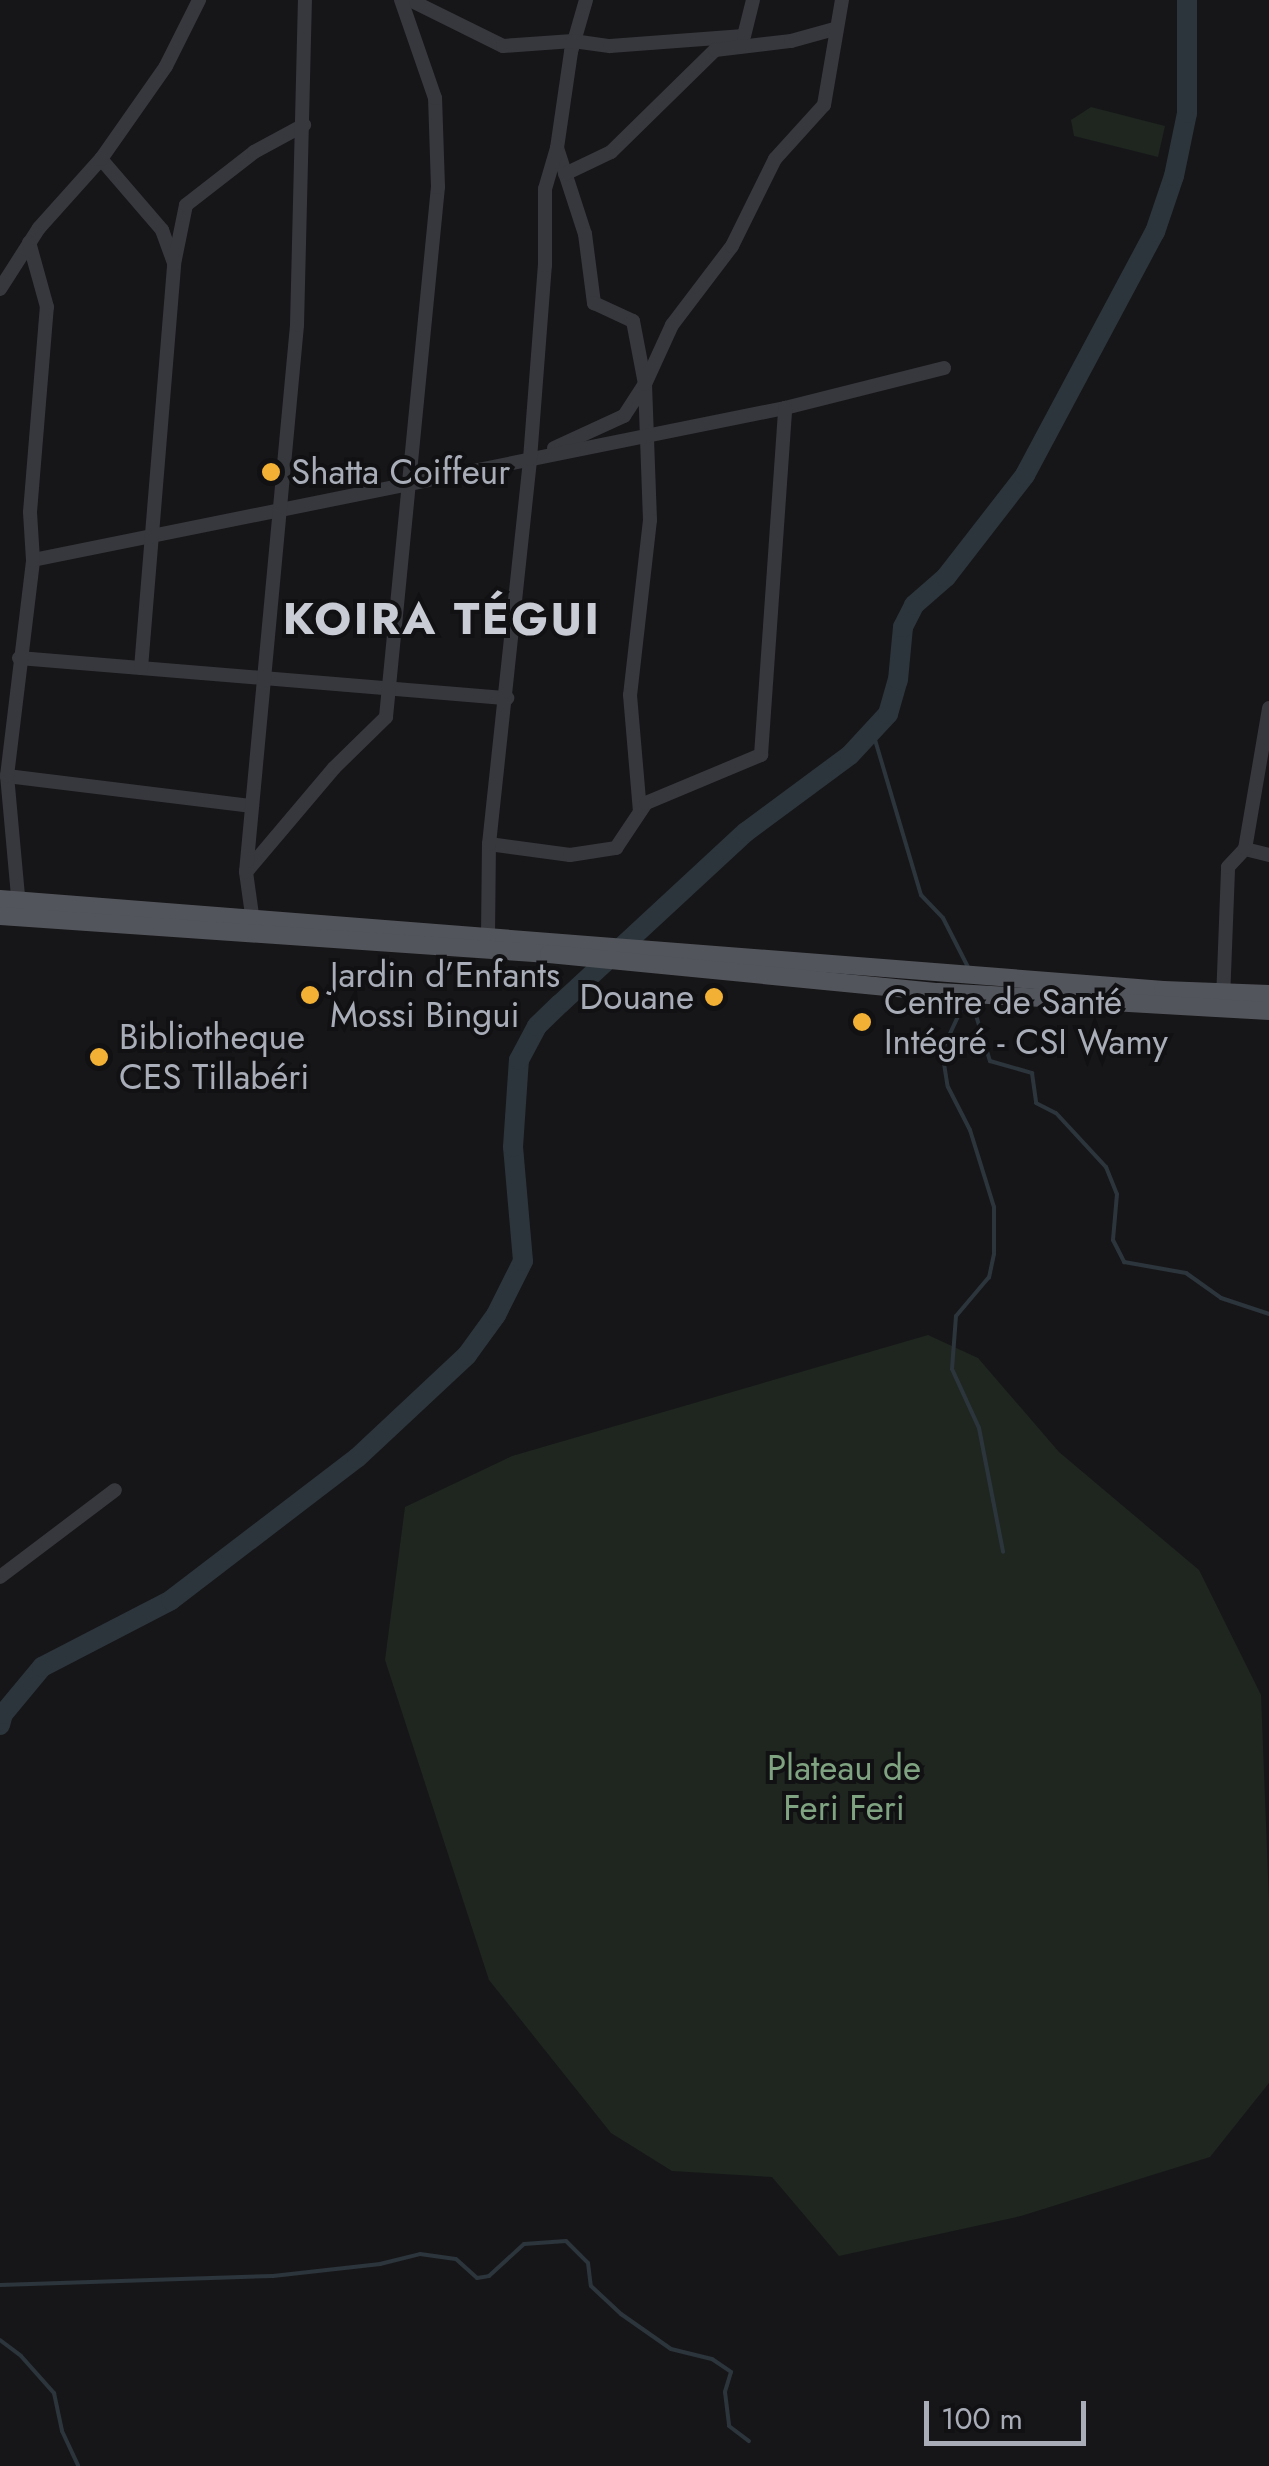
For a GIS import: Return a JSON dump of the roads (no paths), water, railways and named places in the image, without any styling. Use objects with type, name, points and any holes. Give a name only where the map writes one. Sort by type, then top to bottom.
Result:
[{"type":"main road","points":[[10,909],[1223,1002],[1269,1011]]},
{"type":"main road","points":[[254,926],[488,936],[591,951]]},
{"type":"main road","points":[[1223,1002],[1269,994]]},
{"type":"street","points":[[0,289],[29,242],[101,159],[166,66],[199,0]]},
{"type":"street","points":[[254,926],[246,872],[263,678],[284,506],[297,325],[304,0]]},
{"type":"street","points":[[488,936],[489,844],[530,459],[545,265],[545,189],[557,148],[573,41],[586,0]]},
{"type":"street","points":[[410,1],[503,46],[573,41],[610,46],[744,36],[753,0]]},
{"type":"street","points":[[530,459],[624,416],[645,384],[672,325],[732,246],[775,159],[824,105],[842,0]]},
{"type":"street","points":[[246,872],[334,768],[386,717],[438,187],[435,98],[413,30],[410,1]]},
{"type":"street","points":[[566,174],[611,152],[715,50],[834,30]]},
{"type":"street","points":[[141,668],[174,264],[186,206],[254,152],[304,125]]},
{"type":"street","points":[[557,148],[584,234],[594,303],[633,322],[645,384],[650,520],[630,695],[640,812]]},
{"type":"street","points":[[101,159],[162,230],[174,264]]},
{"type":"street","points":[[10,909],[7,776],[34,560],[30,512],[47,307],[29,242]]},
{"type":"street","points":[[34,560],[284,506],[784,408],[944,368]]},
{"type":"street","points":[[489,844],[570,855],[616,848],[646,803],[761,754],[784,408]]},
{"type":"street","points":[[20,658],[506,698]]},
{"type":"street","points":[[1223,1002],[1228,868],[1245,849],[1269,708]]},
{"type":"street","points":[[7,776],[252,806]]},
{"type":"street","points":[[1245,849],[1269,855]]},
{"type":"street","points":[[0,1576],[115,1490]]},
{"type":"waterway","points":[[0,1725],[3,1714],[42,1667],[171,1600],[357,1458],[467,1355],[496,1315],[523,1261],[513,1147],[519,1060],[537,1026],[560,1004],[746,832],[850,755],[888,714],[898,680],[903,627],[914,605],[946,577],[1025,475],[1155,232],[1174,176],[1187,113],[1187,0]]},
{"type":"waterway","points":[[873,733],[921,895],[943,918],[968,967]]},
{"type":"waterway","points":[[966,999],[942,1051],[948,1087],[970,1130],[994,1207],[994,1254],[989,1277],[956,1316],[952,1369],[979,1428],[1003,1552]]},
{"type":"waterway","points":[[971,999],[990,1061],[1032,1073],[1036,1103],[1056,1113],[1106,1167],[1117,1194],[1113,1240],[1124,1262],[1186,1273],[1221,1298],[1269,1314]]},
{"type":"waterway","points":[[0,2285],[273,2276],[380,2264],[420,2254],[456,2259],[477,2278],[489,2276],[524,2244],[566,2241],[588,2263],[591,2286],[621,2314],[671,2349],[712,2359],[731,2372],[725,2392],[729,2426],[749,2441]]},
{"type":"waterway","points":[[0,2340],[21,2356],[54,2393],[62,2431],[78,2466]]},
{"type":"place","name":"Shatta Coiffeur","points":[[271,472]]},
{"type":"place","name":"Jardin d’Enfants Mossi Bingui","points":[[310,995]]},
{"type":"place","name":"Douane","points":[[714,997]]},
{"type":"place","name":"Centre de Santé Intégré - CSI Wamy","points":[[862,1022]]},
{"type":"place","name":"Bibliotheque CES Tillabéri","points":[[99,1057]]},
{"type":"district","name":"KOIRA TÉGUI","points":[[442,619]]},
{"type":"park label","name":"Plateau de Feri Feri","points":[[844,1788]]}]
